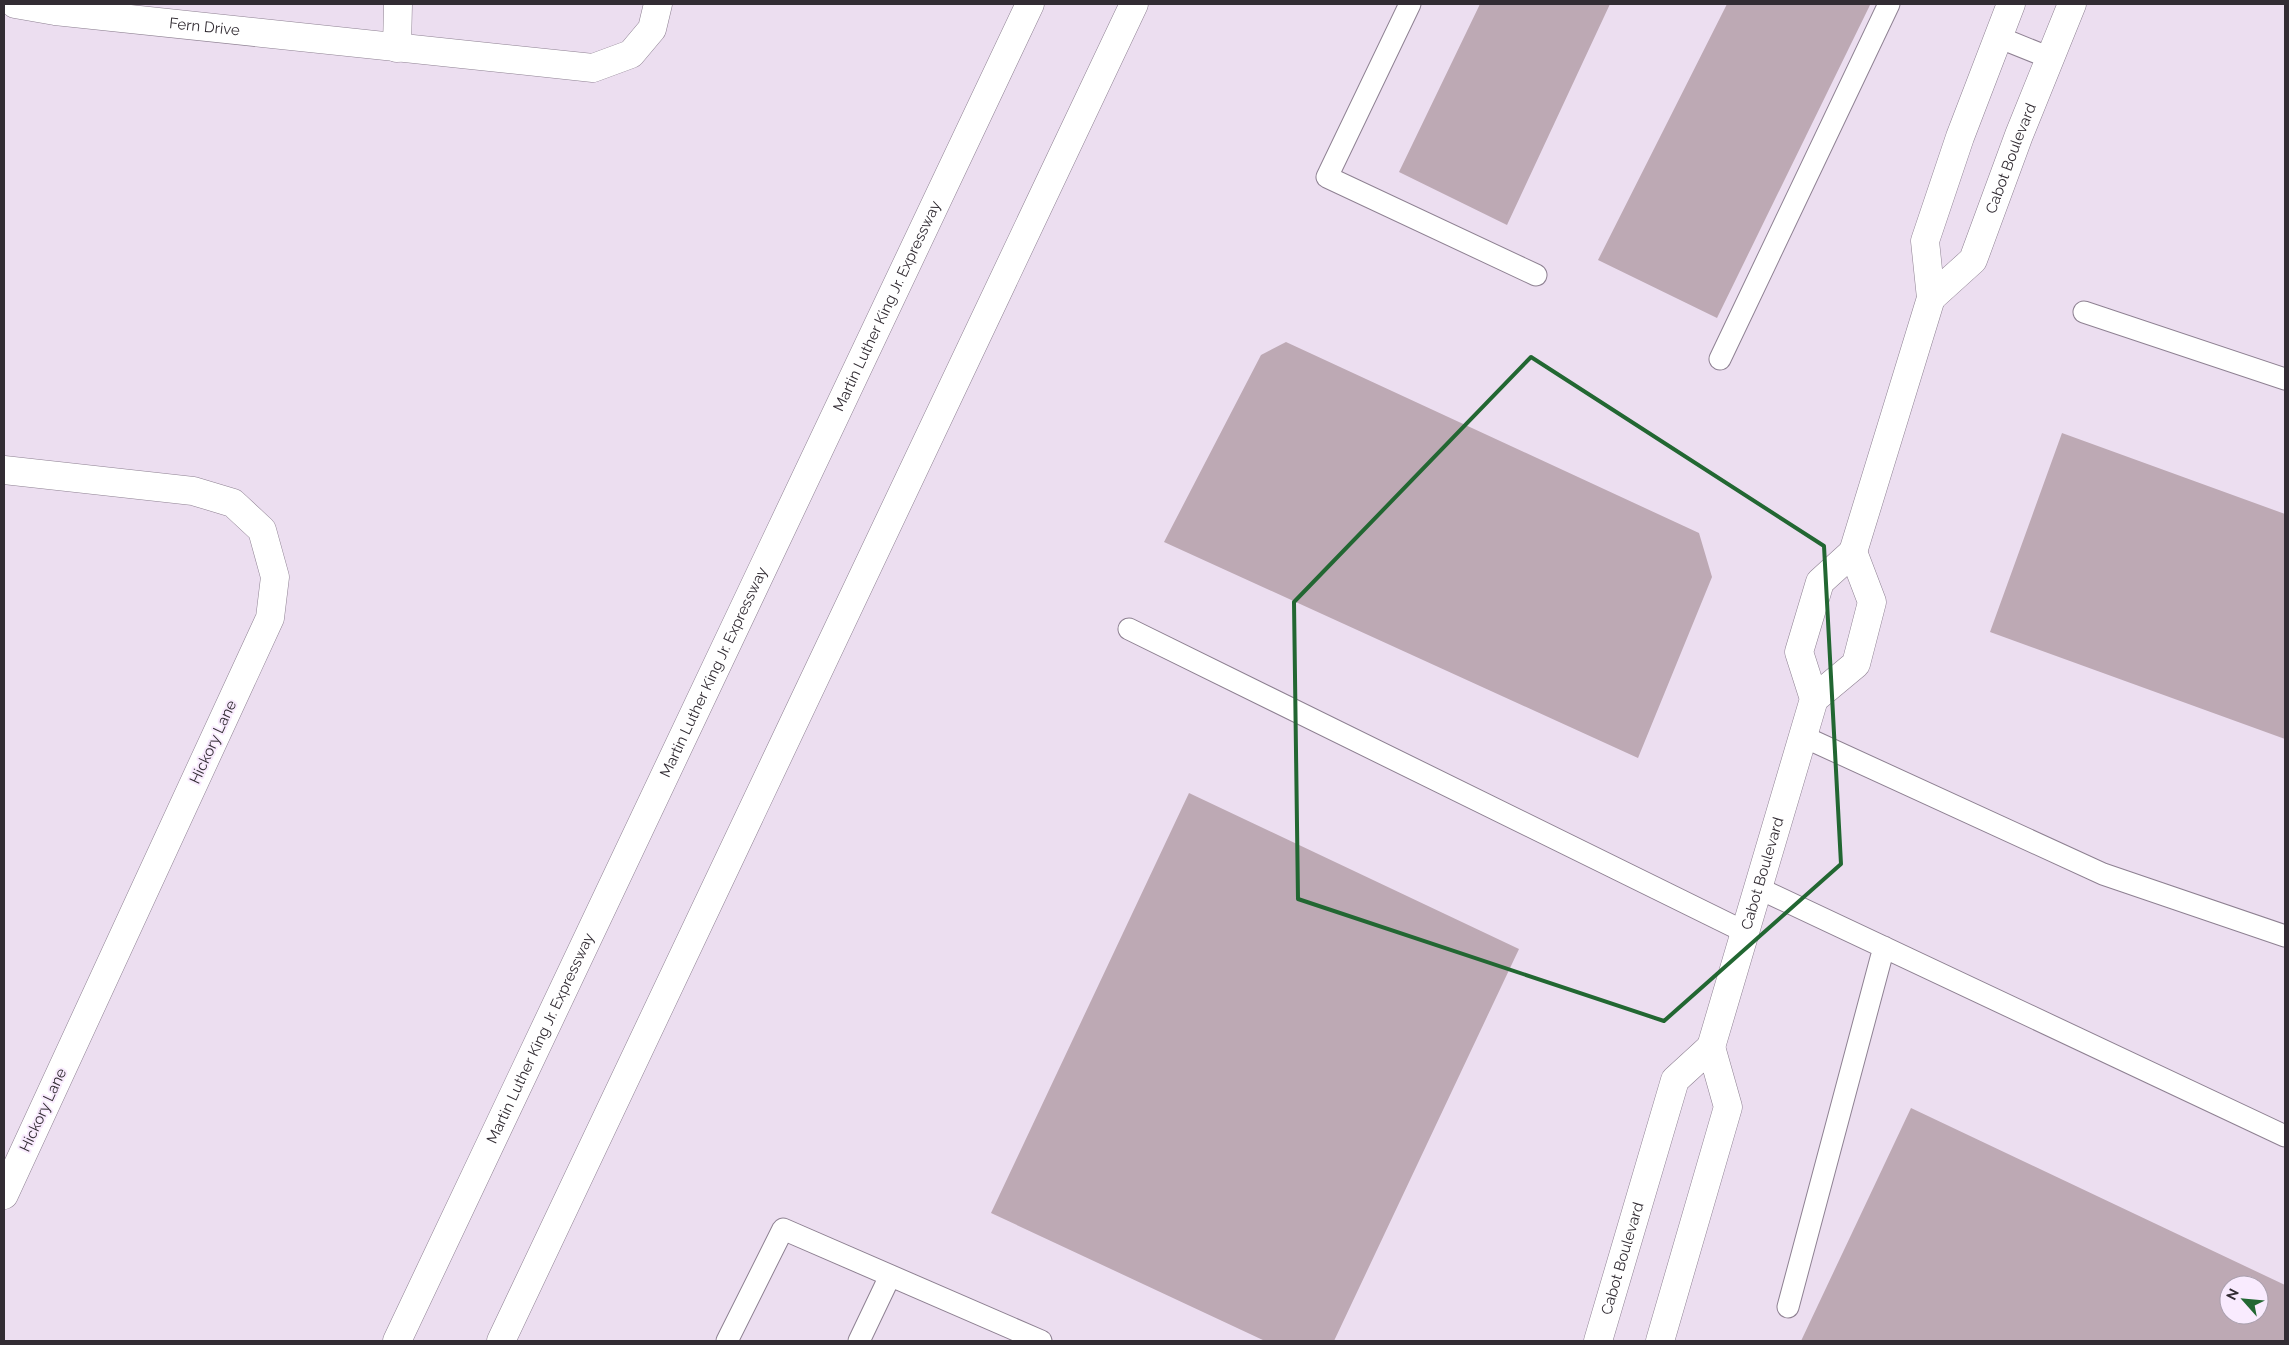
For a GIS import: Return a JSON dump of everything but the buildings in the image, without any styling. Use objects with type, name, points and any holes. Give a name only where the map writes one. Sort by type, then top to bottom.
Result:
[{"type":"main road","name":"Fern Drive","points":[[15,4],[55,11],[144,12],[397,48],[593,68],[632,54],[652,29],[658,4]]},
{"type":"main road","points":[[397,48],[398,4]]},
{"type":"main road","name":"Martin Luther King Jr. Expressway","points":[[397,1341],[1030,4]]},
{"type":"main road","points":[[501,1341],[1134,4]]},
{"type":"main road","points":[[1854,552],[1872,602],[1856,664],[1814,699],[1799,652],[1820,582],[1854,552],[1931,298],[1925,240],[1960,137],[2011,4]]},
{"type":"main road","name":"Cabot Boulevard","points":[[1931,298],[1973,260],[2019,135],[2072,4]]},
{"type":"main road","name":"Hickory Lane","points":[[4,470],[193,491],[233,503],[262,530],[275,577],[270,618],[4,1196]]},
{"type":"main road","name":"Cabot Boulevard","points":[[1598,1341],[1675,1080],[1711,1047],[1814,699]]},
{"type":"main road","points":[[1660,1341],[1728,1107],[1711,1047]]},
{"type":"lane","points":[[1410,4],[1327,177],[1536,275]]},
{"type":"lane","points":[[1720,359],[1889,4]]},
{"type":"lane","points":[[1998,37],[2050,58]]},
{"type":"lane","points":[[2084,312],[2285,379]]},
{"type":"lane","points":[[1129,629],[1745,932]]},
{"type":"lane","points":[[1802,736],[2102,874],[2285,936]]},
{"type":"lane","points":[[1758,888],[2285,1136]]},
{"type":"lane","points":[[1788,1307],[1884,947]]},
{"type":"lane","points":[[727,1341],[783,1229],[1041,1341]]},
{"type":"lane","points":[[859,1341],[890,1276]]},
{"type":"highlighted area","points":[[1531,357],[1824,546],[1841,864],[1664,1021],[1298,899],[1294,602]]}]
